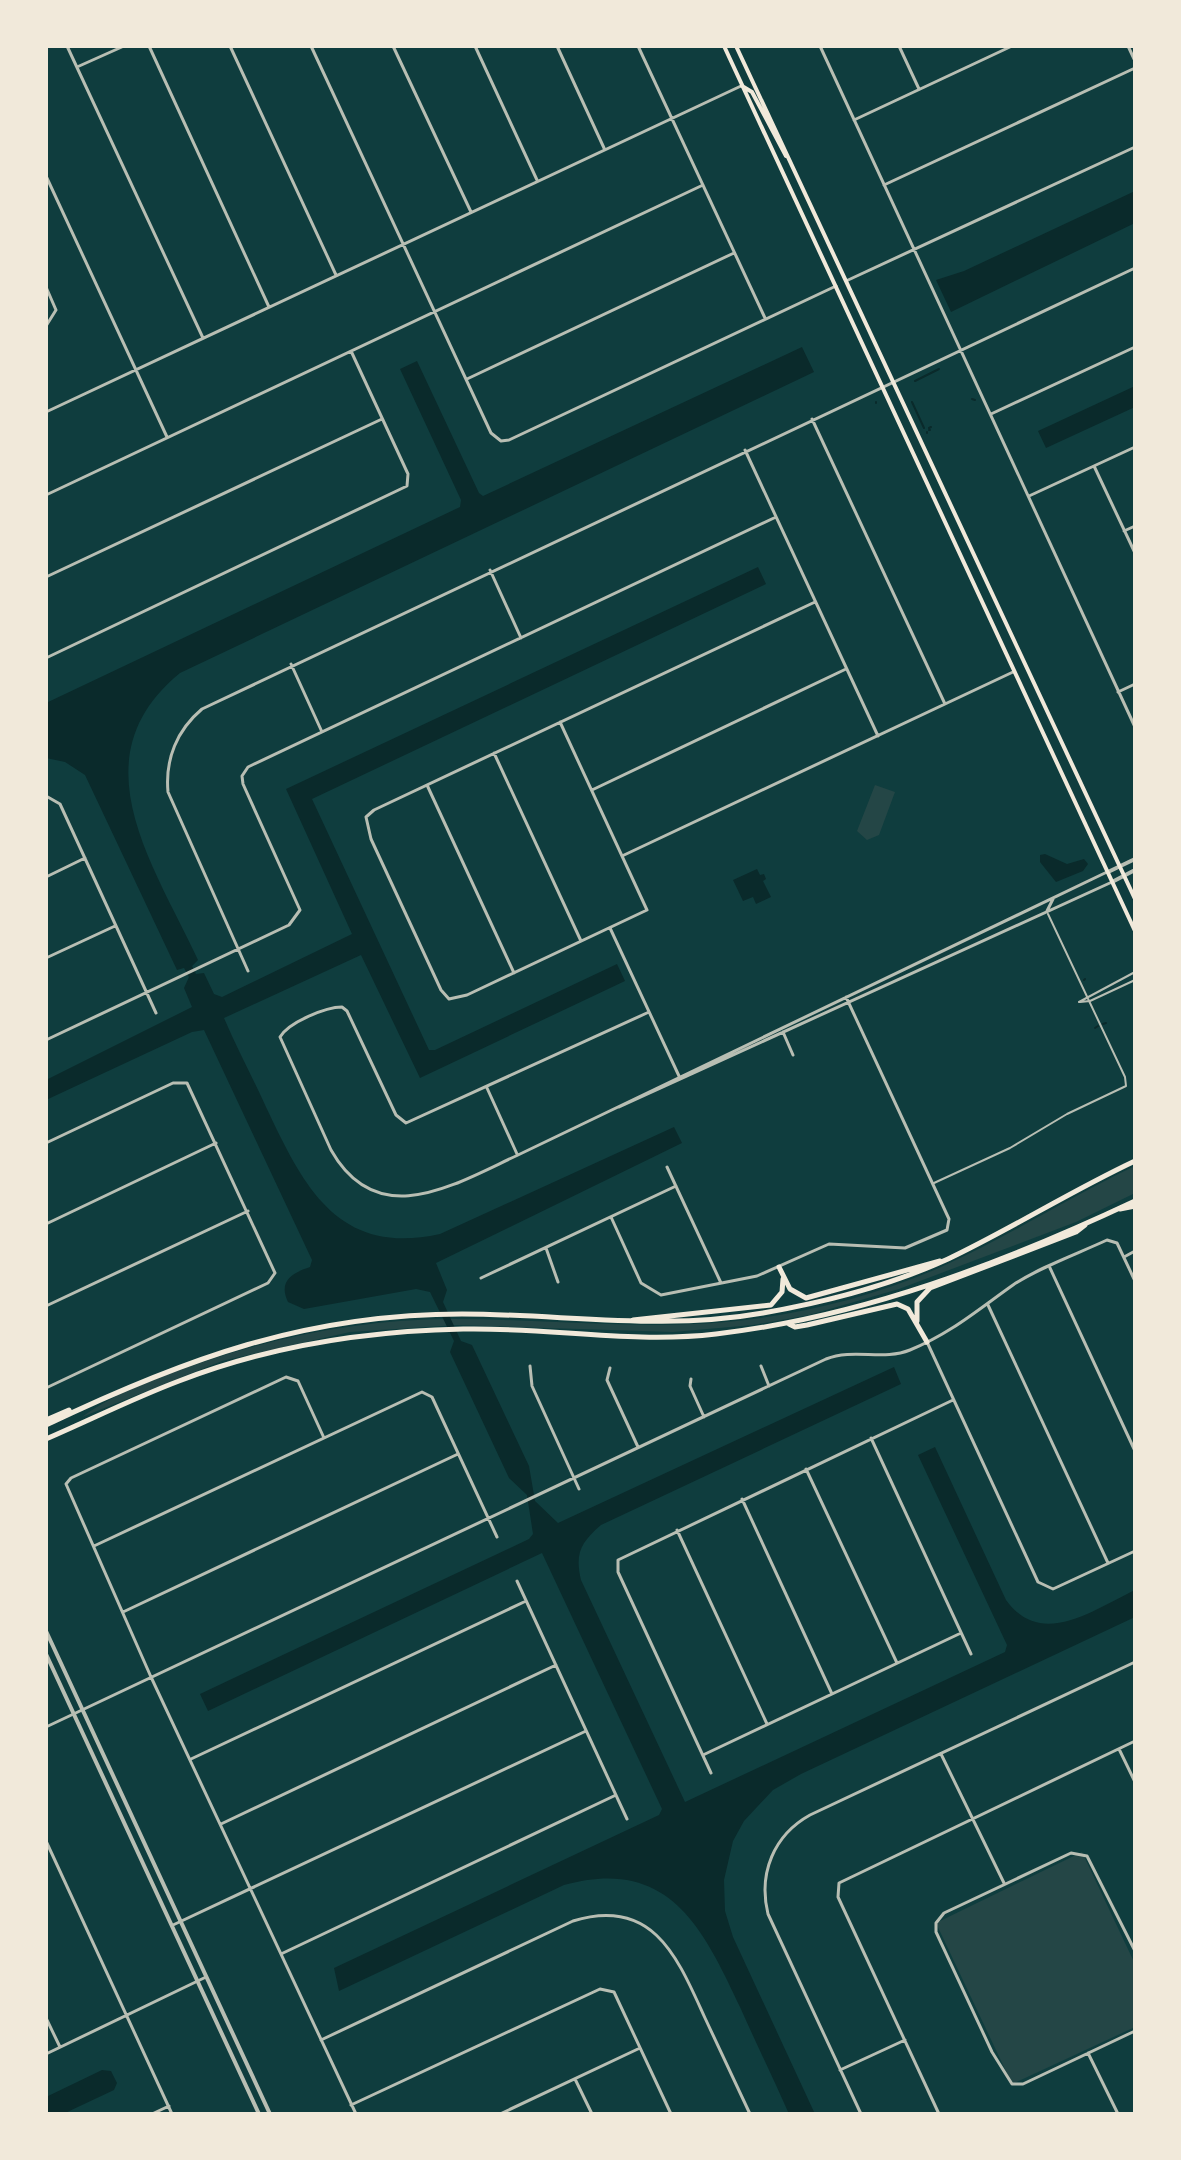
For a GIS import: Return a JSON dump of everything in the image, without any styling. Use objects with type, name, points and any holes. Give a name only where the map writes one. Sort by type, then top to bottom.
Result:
[{"type":"highway","points":[[46,1422],[207,1355],[283,1334],[378,1318],[465,1314],[618,1322],[715,1319],[792,1308],[878,1286],[947,1259],[1135,1161]]},
{"type":"highway","points":[[46,1439],[181,1380],[270,1353],[369,1335],[467,1329],[664,1337],[789,1324],[906,1292],[1133,1202]]},
{"type":"highway","points":[[917,1321],[917,1302],[930,1288],[1076,1232],[1090,1221]]},
{"type":"highway","points":[[779,1267],[793,1292],[813,1298],[947,1259]]},
{"type":"highway","points":[[618,1322],[771,1305],[782,1292],[782,1274]]},
{"type":"highway","points":[[789,1324],[795,1327],[807,1325],[891,1303],[903,1306],[917,1321],[927,1342]]},
{"type":"main road","points":[[724,46],[1135,931]]},
{"type":"main road","points":[[736,46],[1135,899]]},
{"type":"main road","points":[[742,86],[752,92],[777,144],[788,158]]},
{"type":"street","points":[[67,46],[203,338]]},
{"type":"street","points":[[77,67],[124,46]]},
{"type":"street","points":[[149,46],[269,307]]},
{"type":"street","points":[[230,46],[336,275]]},
{"type":"street","points":[[311,46],[491,433],[501,441],[509,440],[836,286]]},
{"type":"street","points":[[393,46],[471,212]]},
{"type":"street","points":[[475,46],[537,180]]},
{"type":"street","points":[[557,46],[604,149]]},
{"type":"street","points":[[638,46],[765,320]]},
{"type":"street","points":[[820,46],[1135,727]]},
{"type":"street","points":[[899,46],[919,89]]},
{"type":"street","points":[[854,120],[1012,46]]},
{"type":"street","points":[[1128,46],[1135,61]]},
{"type":"street","points":[[884,185],[1135,68]]},
{"type":"street","points":[[46,412],[742,86]]},
{"type":"street","points":[[846,281],[1135,147]]},
{"type":"street","points":[[46,176],[167,438]]},
{"type":"street","points":[[46,495],[703,185]]},
{"type":"street","points":[[467,379],[734,253]]},
{"type":"street","points":[[248,971],[170,799],[168,767],[176,742],[190,720],[209,704],[1135,268]]},
{"type":"street","points":[[46,287],[56,310],[46,326]]},
{"type":"street","points":[[991,414],[1135,347]]},
{"type":"street","points":[[46,658],[407,486],[408,474],[351,351]]},
{"type":"street","points":[[46,577],[382,419]]},
{"type":"street","points":[[812,419],[945,704]]},
{"type":"street","points":[[1029,496],[1135,447]]},
{"type":"street","points":[[745,450],[878,736]]},
{"type":"street","points":[[1094,466],[1135,553]]},
{"type":"street","points":[[46,1040],[289,925],[300,916],[242,776],[248,767],[776,517]]},
{"type":"street","points":[[1124,531],[1135,526]]},
{"type":"street","points":[[490,570],[521,638]]},
{"type":"street","points":[[560,722],[647,910],[455,1000],[449,999],[441,990],[377,853],[364,823],[366,817],[427,785],[494,753],[815,602]]},
{"type":"street","points":[[291,664],[322,732]]},
{"type":"street","points":[[592,790],[846,669]]},
{"type":"street","points":[[622,856],[1015,671]]},
{"type":"street","points":[[1118,692],[1135,684]]},
{"type":"street","points":[[494,753],[581,941]]},
{"type":"street","points":[[427,785],[514,973]]},
{"type":"street","points":[[46,796],[60,804],[156,1013]]},
{"type":"street","points":[[46,877],[85,858]]},
{"type":"street","points":[[782,1031],[846,997],[1135,859]]},
{"type":"street","points":[[649,1012],[406,1123],[396,1115],[351,1016],[342,1007],[289,1027],[280,1037],[334,1156],[354,1178],[380,1192],[401,1197],[432,1194],[1135,870]]},
{"type":"street","points":[[1047,911],[1051,900],[1077,886]]},
{"type":"street","points":[[46,958],[116,926]]},
{"type":"street","points":[[610,928],[680,1078]]},
{"type":"street","points":[[611,1217],[641,1283],[653,1293],[670,1295],[721,1285],[779,1267],[829,1244],[912,1246],[949,1226],[949,1219],[933,1183],[846,997]]},
{"type":"street","points":[[782,1031],[793,1055]]},
{"type":"street","points":[[46,1143],[182,1081],[191,1088],[274,1267],[273,1279],[46,1388]]},
{"type":"street","points":[[487,1088],[518,1155]]},
{"type":"street","points":[[46,1224],[216,1143]]},
{"type":"street","points":[[667,1167],[721,1285]]},
{"type":"street","points":[[481,1278],[676,1186]]},
{"type":"street","points":[[46,1306],[248,1211]]},
{"type":"street","points":[[46,1727],[839,1354],[896,1354],[927,1342],[955,1329],[1019,1282],[1110,1240],[1117,1243],[1135,1281]]},
{"type":"street","points":[[546,1248],[558,1282]]},
{"type":"street","points":[[1124,1257],[1135,1251]]},
{"type":"street","points":[[1050,1268],[1135,1451]]},
{"type":"street","points":[[988,1305],[1108,1564]]},
{"type":"street","points":[[927,1342],[1043,1587],[1053,1589],[1135,1551]]},
{"type":"street","points":[[530,1366],[532,1386],[579,1489]]},
{"type":"street","points":[[761,1366],[769,1386]]},
{"type":"street","points":[[610,1368],[607,1380],[638,1447]]},
{"type":"street","points":[[324,1438],[298,1381],[286,1377],[71,1478],[66,1484],[151,1677],[356,2114]]},
{"type":"street","points":[[691,1379],[690,1386],[704,1417]]},
{"type":"street","points":[[92,1547],[418,1393],[432,1397],[497,1537]]},
{"type":"street","points":[[711,1773],[618,1572],[618,1560],[953,1400]]},
{"type":"street","points":[[871,1438],[971,1654]]},
{"type":"street","points":[[123,1612],[458,1454]]},
{"type":"street","points":[[806,1469],[897,1663]]},
{"type":"street","points":[[742,1499],[832,1694]]},
{"type":"street","points":[[677,1530],[767,1724]]},
{"type":"street","points":[[517,1581],[627,1819]]},
{"type":"street","points":[[191,1759],[526,1601]]},
{"type":"street","points":[[46,1631],[270,2114]]},
{"type":"street","points":[[703,1755],[961,1633]]},
{"type":"street","points":[[46,1654],[259,2114]]},
{"type":"street","points":[[861,2114],[768,1914],[764,1887],[770,1858],[780,1840],[805,1818],[1135,1662]]},
{"type":"street","points":[[221,1824],[556,1665]]},
{"type":"street","points":[[171,1926],[586,1731]]},
{"type":"street","points":[[939,2114],[837,1888],[843,1879],[1135,1741]]},
{"type":"street","points":[[1119,1749],[1135,1782]]},
{"type":"street","points":[[941,1754],[1004,1884]]},
{"type":"street","points":[[281,1954],[616,1795]]},
{"type":"street","points":[[46,1841],[172,2114]]},
{"type":"street","points":[[1135,1951],[1087,1856],[1082,1852],[1071,1853],[944,1913],[936,1923],[936,1932],[1006,2081],[1023,2084],[1135,2031]]},
{"type":"street","points":[[321,2040],[573,1921],[601,1916],[638,1922],[662,1939],[676,1956],[748,2113]]},
{"type":"street","points":[[1128,1935],[1135,1932]]},
{"type":"street","points":[[46,2054],[206,1977]]},
{"type":"street","points":[[351,2105],[594,1991],[609,1989],[671,2114]]},
{"type":"street","points":[[46,2018],[60,2048]]},
{"type":"street","points":[[840,2070],[905,2040]]},
{"type":"street","points":[[500,2114],[512,2112],[640,2048]]},
{"type":"street","points":[[1088,2053],[1118,2114]]},
{"type":"street","points":[[575,2079],[592,2114]]},
{"type":"street","points":[[152,2114],[169,2106]]},
{"type":"lane","points":[[933,1183],[1010,1148],[1029,1134],[1126,1086],[1047,911]]},
{"type":"lane","points":[[1135,972],[1079,1002],[1090,1001],[1135,980]]},
{"type":"shaded area","points":[[1135,191],[1135,223],[951,312],[936,280],[964,271]]},
{"type":"shaded area","points":[[802,347],[814,372],[180,673],[149,706],[133,740],[128,776],[134,813],[146,850],[198,960],[192,966],[196,974],[204,973],[214,994],[222,997],[352,934],[286,789],[758,567],[766,584],[312,799],[429,1050],[435,1050],[617,964],[625,981],[420,1078],[361,955],[224,1018],[280,1136],[310,1188],[328,1208],[349,1224],[375,1235],[404,1238],[440,1234],[674,1127],[682,1143],[436,1263],[447,1290],[443,1302],[461,1341],[472,1345],[529,1466],[535,1501],[558,1523],[894,1367],[901,1384],[601,1525],[581,1550],[581,1580],[685,1802],[1005,1652],[1007,1645],[918,1455],[935,1447],[1006,1600],[1020,1614],[1035,1622],[1051,1624],[1068,1621],[1135,1590],[1135,1617],[801,1774],[773,1790],[744,1821],[733,1841],[724,1880],[725,1911],[733,1937],[815,2114],[789,2114],[726,1978],[696,1926],[678,1906],[656,1890],[631,1881],[600,1879],[564,1885],[339,1991],[334,1968],[659,1815],[662,1809],[542,1553],[208,1711],[200,1694],[529,1539],[533,1534],[527,1495],[509,1478],[450,1352],[454,1341],[430,1292],[416,1289],[304,1309],[288,1302],[285,1289],[288,1279],[310,1267],[312,1260],[204,1030],[192,1032],[46,1100],[46,1080],[192,1007],[184,988],[189,977],[184,968],[177,970],[85,775],[65,762],[46,758],[46,703],[460,507],[461,500],[400,369],[417,361],[483,496]]},
{"type":"shaded area","points":[[1135,386],[1135,407],[1046,448],[1038,431]]},
{"type":"shaded area","points":[[875,785],[895,792],[879,835],[867,840],[857,831]]},
{"type":"shaded area","points":[[1045,854],[1067,864],[1084,859],[1088,864],[1083,871],[1056,882],[1040,862],[1040,855]]},
{"type":"shaded area","points":[[757,869],[760,875],[764,874],[766,879],[763,881],[771,897],[756,904],[753,897],[743,901],[733,880]]},
{"type":"shaded area","points":[[1135,1166],[1135,1193],[1076,1222],[899,1289],[809,1315],[753,1325],[673,1332],[457,1325],[350,1332],[222,1361],[82,1417],[125,1392],[203,1362],[264,1344],[357,1325],[453,1319],[683,1324],[761,1318],[807,1310],[876,1292],[941,1267]]},
{"type":"shaded area","points":[[1082,1852],[1135,1964],[1135,2027],[1012,2084],[936,1923]]},
{"type":"shaded area","points":[[102,2070],[111,2071],[117,2083],[114,2090],[63,2114],[46,2114],[46,2097]]},
{"type":"waterway","points":[[915,381],[939,369]]},
{"type":"waterway","points":[[912,402],[924,428]]}]
